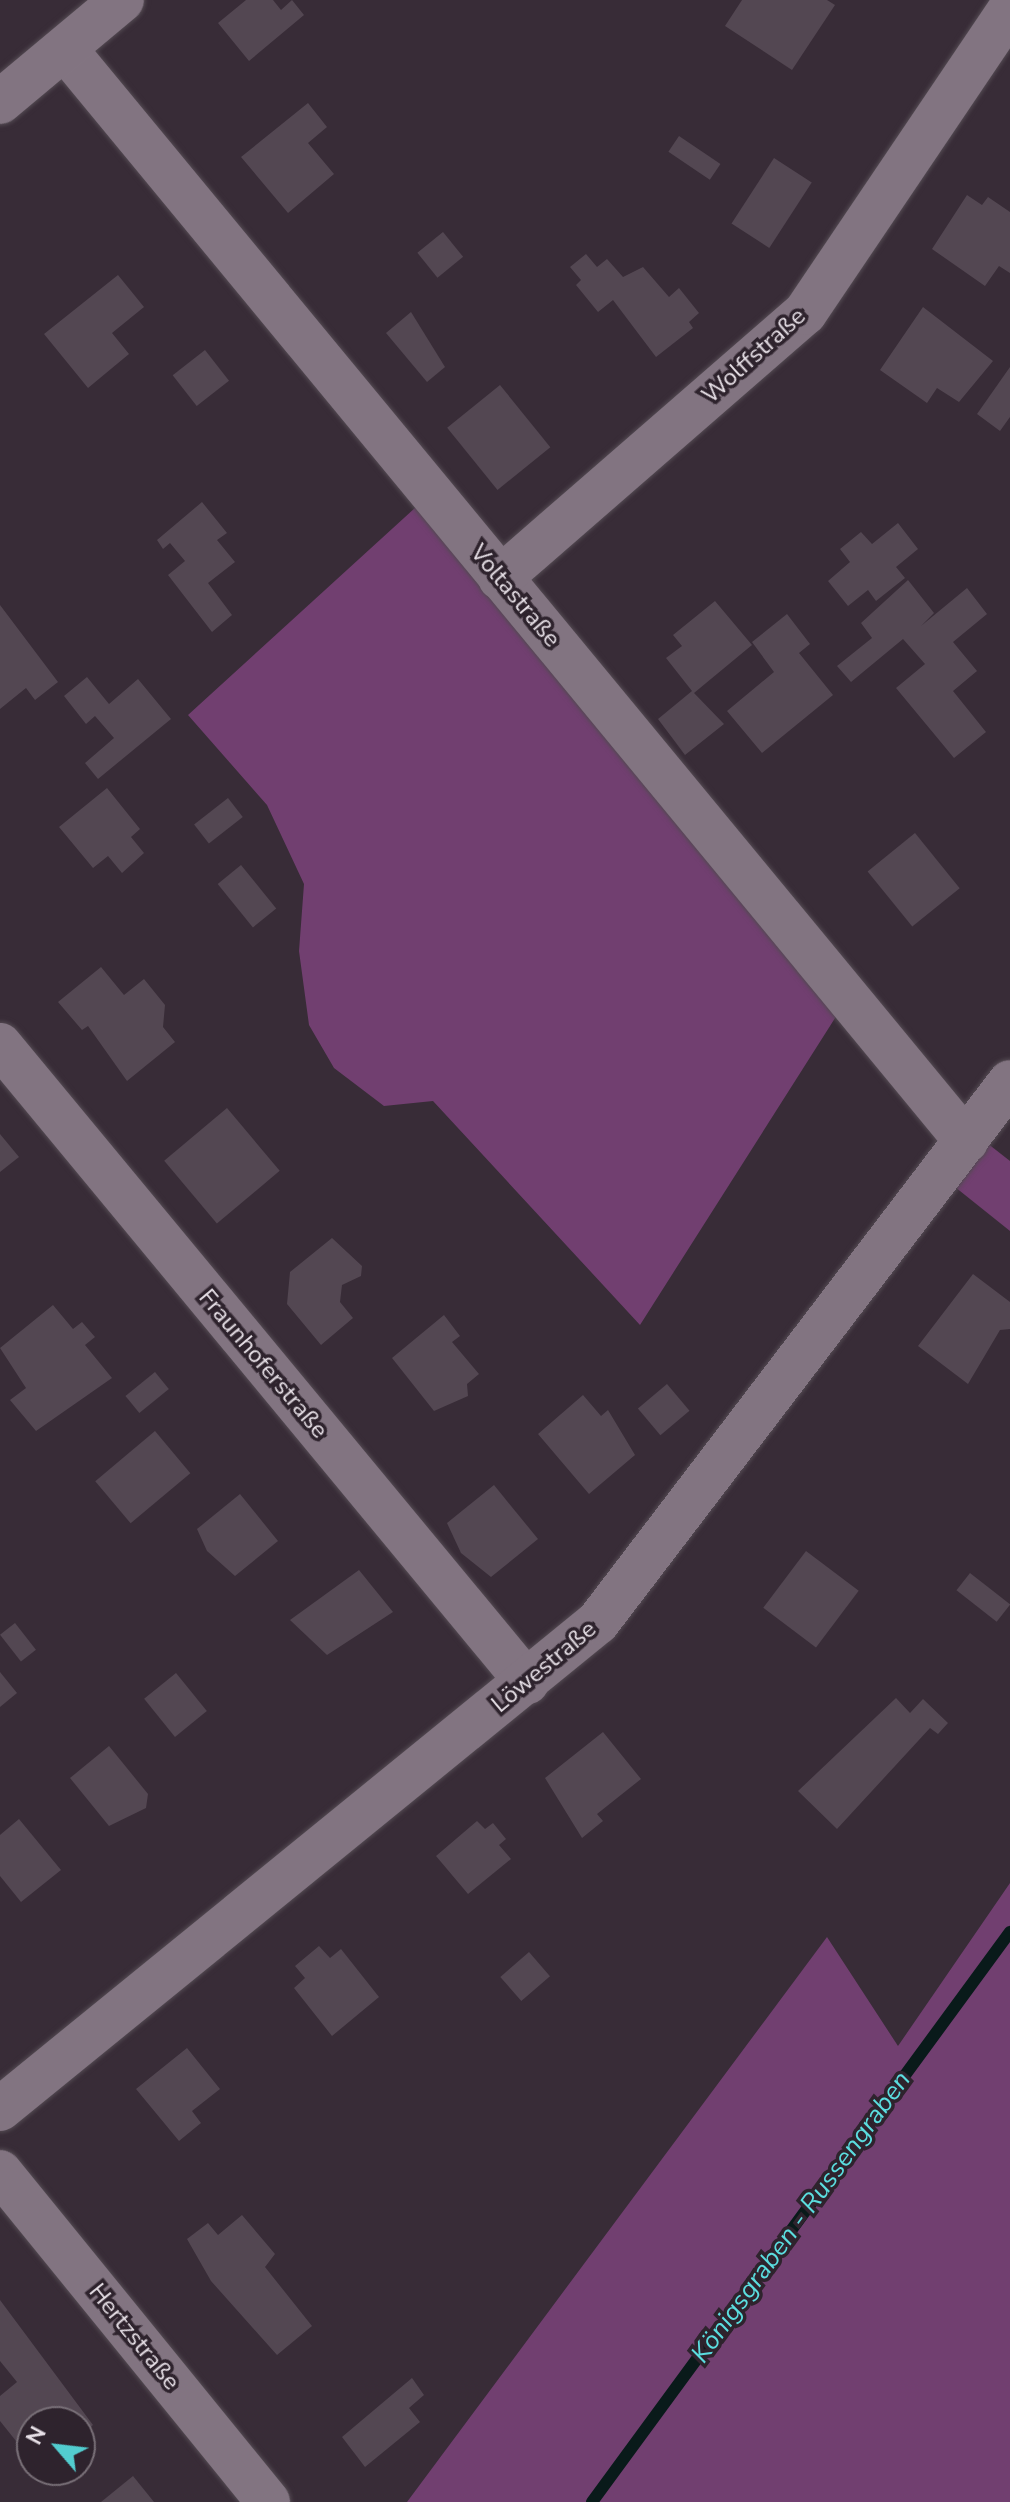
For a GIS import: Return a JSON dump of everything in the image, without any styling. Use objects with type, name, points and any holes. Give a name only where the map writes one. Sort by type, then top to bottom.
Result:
[{"type":"street","points":[[0,102],[122,0]]},
{"type":"street","name":"Wolffstraße","points":[[500,578],[805,313],[1010,9]]},
{"type":"street","name":"Voltastraße","points":[[65,49],[966,1141]]},
{"type":"street","name":"Fraunhoferstraße","points":[[0,1045],[527,1682]]},
{"type":"street","name":"Löwestraße","points":[[0,2109],[598,1622],[1010,1082]]},
{"type":"street","name":"Hertzstraße","points":[[0,2172],[268,2502]]},
{"type":"shaded area","points":[[427,497],[844,1004],[640,1325],[433,1101],[384,1106],[334,1068],[309,1025],[299,951],[304,884],[267,805],[188,715]]},
{"type":"shaded area","points":[[987,1143],[1010,1161],[1010,1231],[955,1187]]},
{"type":"shaded area","points":[[1010,1883],[1010,2502],[407,2502],[827,1937],[898,2046]]},
{"type":"building","points":[[246,0],[273,0],[281,10],[292,0],[304,15],[249,61],[218,23]]},
{"type":"building","points":[[742,0],[827,0],[835,5],[792,70],[725,26]]},
{"type":"building","points":[[308,103],[327,127],[308,143],[334,174],[288,213],[241,157]]},
{"type":"building","points":[[679,136],[720,164],[710,180],[668,152]]},
{"type":"building","points":[[774,158],[812,183],[769,248],[732,223]]},
{"type":"building","points":[[967,195],[982,205],[988,197],[1010,212],[1010,273],[999,266],[985,286],[932,249]]},
{"type":"building","points":[[443,232],[463,257],[437,278],[417,253]]},
{"type":"building","points":[[586,254],[597,267],[607,259],[623,277],[643,267],[669,297],[679,288],[699,313],[689,322],[693,328],[656,357],[613,300],[598,312],[576,285],[581,280],[570,267]]},
{"type":"building","points":[[118,275],[144,307],[112,333],[129,354],[88,388],[44,334]]},
{"type":"building","points":[[923,307],[993,361],[959,402],[937,388],[927,403],[880,370]]},
{"type":"building","points":[[411,312],[445,367],[427,382],[386,333]]},
{"type":"building","points":[[205,350],[229,381],[197,406],[173,375]]},
{"type":"building","points":[[1010,367],[1010,417],[1000,431],[977,414]]},
{"type":"building","points":[[500,385],[550,447],[497,490],[447,428]]},
{"type":"building","points":[[202,502],[227,533],[217,540],[235,562],[208,583],[232,615],[212,632],[168,575],[185,561],[170,543],[163,549],[157,540]]},
{"type":"building","points":[[898,523],[918,549],[896,567],[905,578],[876,601],[868,590],[848,606],[828,581],[850,562],[840,549],[861,532],[872,544]]},
{"type":"building","points":[[908,580],[934,613],[921,626],[967,588],[987,614],[953,642],[977,671],[953,691],[986,732],[954,758],[896,688],[925,664],[903,639],[851,682],[837,666],[872,638],[861,623]]},
{"type":"building","points":[[715,601],[752,645],[694,693],[724,724],[685,755],[658,719],[692,691],[666,658],[682,646],[673,635]]},
{"type":"building","points":[[0,605],[58,682],[35,700],[26,688],[0,709]]},
{"type":"building","points":[[787,614],[810,644],[799,653],[833,695],[762,753],[727,711],[774,672],[752,642]]},
{"type":"building","points":[[87,677],[109,704],[138,679],[171,719],[98,779],[85,763],[114,738],[95,716],[86,724],[64,696]]},
{"type":"building","points":[[107,788],[140,829],[131,837],[144,853],[122,873],[108,856],[93,868],[59,827]]},
{"type":"building","points":[[228,798],[243,817],[209,843],[194,824]]},
{"type":"building","points":[[915,833],[960,888],[912,927],[868,871]]},
{"type":"building","points":[[241,865],[276,909],[253,927],[218,884]]},
{"type":"building","points":[[101,967],[124,995],[144,979],[165,1005],[163,1027],[175,1042],[127,1081],[88,1026],[82,1030],[58,1002]]},
{"type":"building","points":[[227,1108],[280,1171],[217,1224],[164,1161]]},
{"type":"building","points":[[0,1134],[19,1157],[0,1172]]},
{"type":"building","points":[[332,1238],[362,1266],[361,1276],[342,1285],[340,1302],[353,1318],[321,1345],[287,1304],[290,1272]]},
{"type":"building","points":[[973,1274],[1010,1302],[1010,1329],[1000,1330],[968,1384],[918,1346]]},
{"type":"building","points":[[53,1305],[73,1329],[82,1322],[95,1337],[85,1345],[112,1378],[36,1431],[10,1400],[26,1388],[0,1348]]},
{"type":"building","points":[[444,1315],[460,1336],[452,1342],[479,1374],[467,1384],[468,1396],[434,1411],[392,1358]]},
{"type":"building","points":[[155,1372],[169,1389],[139,1413],[125,1396]]},
{"type":"building","points":[[667,1384],[689,1411],[660,1435],[638,1408]]},
{"type":"building","points":[[583,1395],[601,1416],[608,1410],[635,1455],[589,1494],[538,1434]]},
{"type":"building","points":[[155,1431],[190,1473],[131,1523],[95,1481]]},
{"type":"building","points":[[494,1485],[538,1539],[491,1577],[461,1553],[447,1523]]},
{"type":"building","points":[[240,1494],[278,1541],[235,1576],[207,1551],[197,1529]]},
{"type":"building","points":[[806,1551],[859,1591],[816,1647],[763,1608]]},
{"type":"building","points":[[359,1570],[393,1612],[327,1655],[290,1620]]},
{"type":"building","points":[[970,1573],[1010,1604],[997,1622],[956,1590]]},
{"type":"building","points":[[15,1623],[36,1650],[21,1661],[0,1635]]},
{"type":"building","points":[[0,1672],[17,1693],[0,1707]]},
{"type":"building","points":[[176,1673],[207,1711],[175,1737],[144,1699]]},
{"type":"building","points":[[896,1698],[910,1713],[923,1699],[948,1723],[938,1734],[930,1728],[837,1829],[798,1791]]},
{"type":"building","points":[[603,1732],[641,1779],[597,1814],[603,1821],[582,1838],[545,1778]]},
{"type":"building","points":[[109,1746],[148,1794],[146,1808],[109,1826],[70,1778]]},
{"type":"building","points":[[19,1819],[61,1870],[21,1902],[0,1876],[0,1835]]},
{"type":"building","points":[[477,1821],[485,1829],[493,1823],[506,1839],[499,1845],[511,1859],[468,1894],[436,1856]]},
{"type":"building","points":[[319,1946],[330,1958],[341,1949],[379,1997],[332,2036],[294,1988],[305,1978],[295,1966]]},
{"type":"building","points":[[529,1952],[550,1976],[521,2001],[500,1977]]},
{"type":"building","points":[[187,2048],[220,2089],[192,2111],[201,2123],[179,2141],[136,2089]]},
{"type":"building","points":[[242,2215],[275,2254],[265,2267],[312,2326],[277,2355],[211,2281],[187,2239],[208,2223],[218,2235]]},
{"type":"building","points":[[0,2300],[79,2406],[16,2406],[16,2441],[0,2421],[0,2396],[17,2382],[0,2361]]},
{"type":"building","points":[[412,2378],[424,2395],[409,2408],[420,2422],[365,2467],[342,2437]]},
{"type":"building","points":[[133,2476],[154,2502],[101,2502]]},
{"type":"waterway","name":"Königsgraben - Russengraben","points":[[592,2502],[1010,1932]]}]
